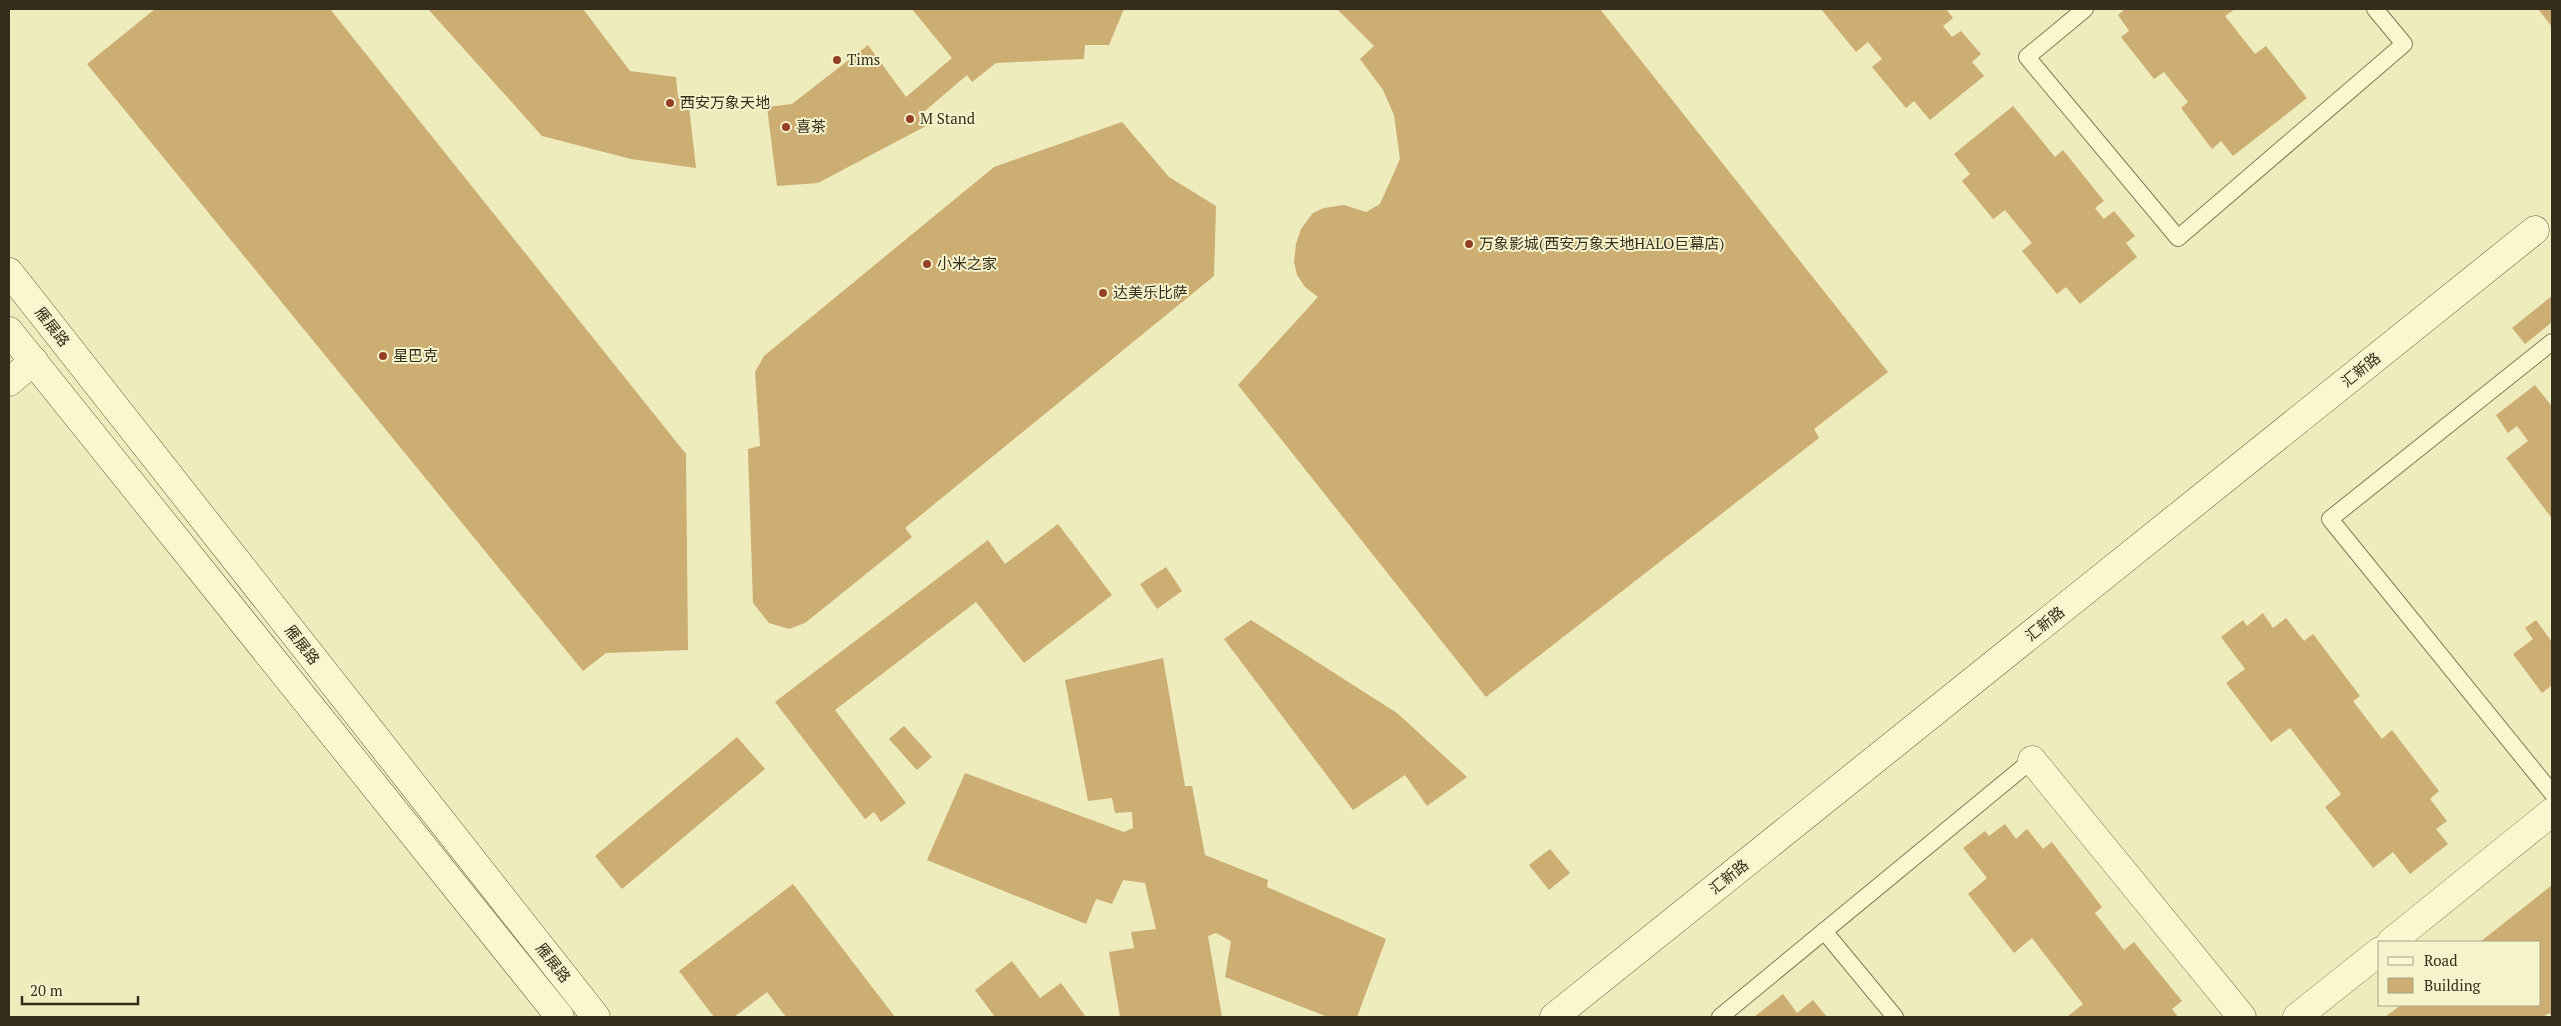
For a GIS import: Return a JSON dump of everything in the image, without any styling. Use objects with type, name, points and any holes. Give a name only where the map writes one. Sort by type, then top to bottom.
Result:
[{"type":"street","name":"汇新路","points":[[1554,1017],[2535,230]]},
{"type":"street","name":"雁展路","points":[[9,272],[596,1017]]},
{"type":"street","name":"雁展路","points":[[9,331],[560,1017]]},
{"type":"street","points":[[9,382],[34,361]]},
{"type":"street","points":[[2032,760],[2242,1017]]},
{"type":"street","points":[[2392,941],[2552,812]]},
{"type":"street","points":[[2298,1017],[2378,953]]},
{"type":"lane","points":[[2085,9],[2027,56],[2178,238],[2404,44],[2375,9]]},
{"type":"lane","points":[[2552,342],[2330,518],[2552,793]]},
{"type":"lane","points":[[1720,1017],[2032,760]]},
{"type":"lane","points":[[1824,931],[1895,1017]]},
{"type":"building","points":[[155,9],[330,9],[686,454],[688,650],[606,653],[583,671],[87,64]]},
{"type":"building","points":[[428,9],[583,9],[630,71],[676,77],[678,98],[687,96],[688,98],[696,168],[631,159],[542,136]]},
{"type":"building","points":[[912,9],[1124,9],[1109,45],[1085,45],[1084,59],[996,63],[972,82],[967,75],[919,116],[926,126],[818,183],[777,186],[767,107],[792,104],[868,45],[906,97],[952,58]]},
{"type":"building","points":[[1337,9],[1600,9],[1888,372],[1814,429],[1819,438],[1486,697],[1238,385],[1318,297],[1305,287],[1297,275],[1294,262],[1296,244],[1301,229],[1313,213],[1324,208],[1344,205],[1366,212],[1380,204],[1400,159],[1394,115],[1383,90],[1360,59],[1374,46]]},
{"type":"building","points":[[1821,9],[1946,9],[1953,18],[1943,26],[1952,37],[1961,31],[1981,54],[1972,62],[1984,76],[1930,120],[1914,101],[1906,108],[1872,67],[1882,59],[1868,42],[1856,52]]},
{"type":"building","points":[[2125,9],[2235,9],[2225,16],[2255,54],[2266,46],[2307,98],[2233,156],[2221,141],[2212,149],[2181,108],[2188,102],[2164,72],[2154,79],[2121,37],[2129,31],[2118,15]]},
{"type":"building","points":[[2538,9],[2552,9],[2552,27]]},
{"type":"building","points":[[2013,106],[2055,157],[2063,150],[2104,201],[2095,208],[2104,219],[2114,211],[2135,236],[2126,243],[2137,257],[2080,304],[2066,287],[2057,294],[2022,251],[2032,243],[2005,210],[1993,219],[1962,181],[1970,174],[1954,154]]},
{"type":"building","points":[[1122,122],[1169,177],[1216,206],[1214,276],[905,528],[912,537],[805,623],[789,629],[769,623],[753,603],[748,452],[748,449],[760,446],[755,372],[764,356],[994,167]]},
{"type":"building","points":[[2552,296],[2552,322],[2525,344],[2512,328]]},
{"type":"building","points":[[2535,385],[2552,404],[2551,517],[2506,458],[2528,441],[2517,426],[2508,433],[2496,415]]},
{"type":"building","points":[[1058,524],[1112,595],[1024,663],[976,602],[835,710],[906,803],[881,822],[874,812],[865,819],[775,702],[988,540],[1005,564]]},
{"type":"building","points":[[1166,567],[1182,591],[1157,609],[1140,584]]},
{"type":"building","points":[[2263,613],[2273,628],[2286,618],[2304,641],[2313,634],[2360,696],[2353,701],[2382,739],[2392,730],[2439,791],[2430,799],[2447,821],[2436,829],[2448,844],[2410,874],[2393,852],[2373,868],[2325,807],[2341,794],[2290,728],[2271,742],[2226,683],[2245,669],[2221,637],[2243,620],[2247,626]]},
{"type":"building","points":[[1251,620],[1397,713],[1467,777],[1427,806],[1405,775],[1353,810],[1224,639]]},
{"type":"building","points":[[2536,620],[2552,642],[2552,685],[2542,693],[2513,654],[2533,639],[2525,628]]},
{"type":"building","points":[[1163,658],[1185,786],[1192,786],[1205,855],[1268,880],[1267,887],[1386,939],[1357,1017],[1328,1017],[1225,977],[1231,941],[1216,933],[1208,936],[1222,1017],[1120,1017],[1109,952],[1134,948],[1131,932],[1156,929],[1145,883],[1123,880],[1112,904],[1096,899],[1086,924],[927,860],[965,773],[1124,832],[1133,828],[1132,812],[1115,813],[1112,798],[1088,801],[1065,680]]},
{"type":"building","points":[[904,726],[932,757],[917,770],[889,739]]},
{"type":"building","points":[[737,737],[765,769],[622,889],[595,856]]},
{"type":"building","points":[[2005,824],[2016,839],[2027,829],[2043,849],[2052,842],[2102,907],[2095,913],[2124,950],[2134,942],[2182,1001],[2172,1009],[2178,1017],[2067,1017],[2083,1004],[2032,938],[2014,953],[1968,894],[1987,878],[1963,848],[1985,831],[1989,836]]},
{"type":"building","points":[[1550,849],[1570,873],[1549,890],[1529,865]]},
{"type":"building","points":[[793,884],[895,1017],[786,1017],[767,992],[734,1017],[714,1017],[679,971]]},
{"type":"building","points":[[2552,885],[2552,1017],[2549,1013],[2543,1017],[2385,1017],[2400,1006],[2541,1006],[2541,941],[2481,941]]},
{"type":"building","points":[[1012,961],[1040,998],[1061,983],[1086,1017],[995,1017],[975,990]]},
{"type":"building","points":[[1783,994],[1797,1013],[1813,1000],[1827,1017],[1754,1017]]},
{"type":"place","name":"Tims","points":[[837,60]]},
{"type":"place","name":"西安万象天地","points":[[670,103]]},
{"type":"place","name":"M Stand","points":[[910,119]]},
{"type":"place","name":"喜茶","points":[[786,127]]},
{"type":"place","name":"万象影城(西安万象天地HALO巨幕店)","points":[[1469,244]]},
{"type":"place","name":"小米之家","points":[[927,264]]},
{"type":"place","name":"达美乐比萨","points":[[1103,293]]},
{"type":"place","name":"星巴克","points":[[383,356]]}]
